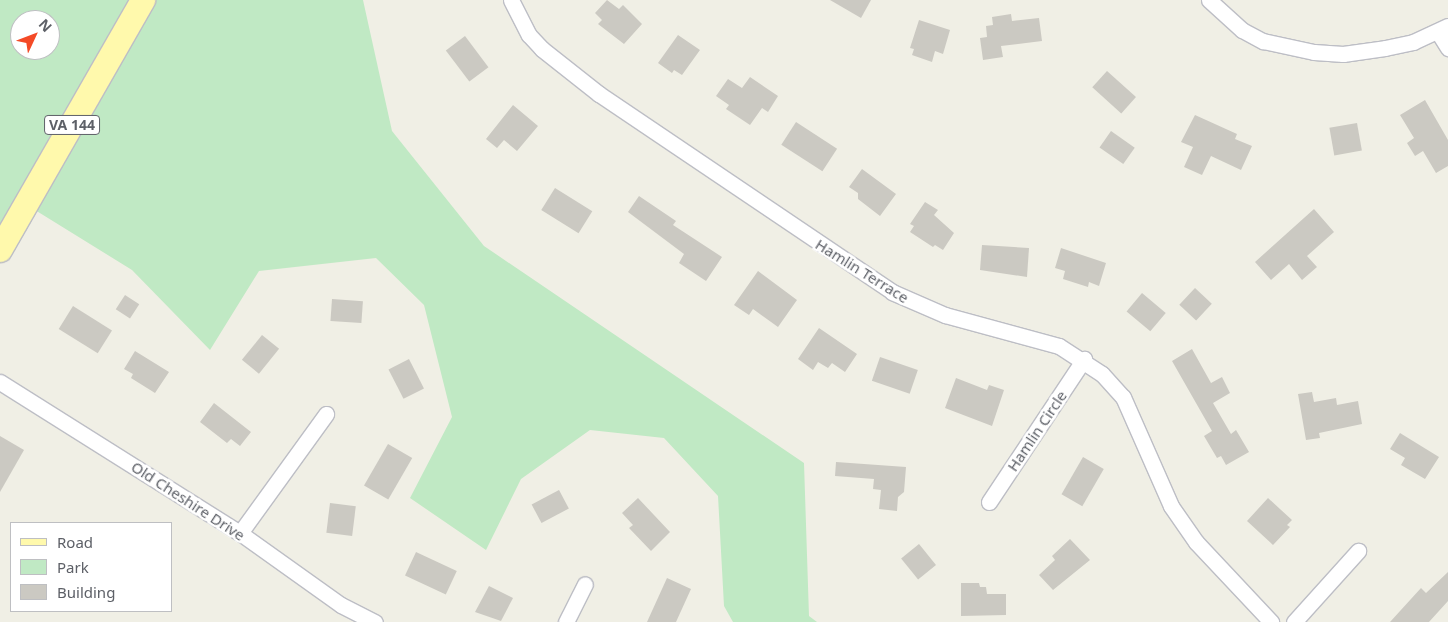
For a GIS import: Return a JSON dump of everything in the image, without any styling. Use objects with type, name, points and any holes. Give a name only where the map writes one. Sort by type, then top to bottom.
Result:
[{"type":"main road","name":"VA 144","points":[[0,250],[143,0]]},
{"type":"street","name":"Hamlin Terrace","points":[[511,0],[525,28],[542,49],[599,94],[892,292],[944,315],[1060,346],[1084,359],[1123,398],[1171,506],[1196,542],[1271,622]]},
{"type":"street","points":[[1209,0],[1242,30],[1263,41],[1314,52],[1343,54],[1385,48],[1443,29],[1448,48]]},
{"type":"street","name":"Hamlin Circle","points":[[989,502],[1084,359]]},
{"type":"street","name":"Old Cheshire Drive","points":[[0,382],[240,533],[341,605],[375,622]]},
{"type":"street","points":[[240,533],[326,414]]},
{"type":"street","points":[[1294,622],[1358,551]]},
{"type":"street","points":[[566,622],[585,584]]},
{"type":"green space","points":[[0,0],[130,0],[0,230]]},
{"type":"green space","points":[[155,0],[363,0],[392,131],[484,246],[804,463],[809,616],[817,622],[733,622],[724,606],[718,496],[664,438],[590,430],[521,479],[486,550],[410,498],[452,417],[424,305],[376,258],[259,271],[210,350],[132,270],[35,210]]},
{"type":"building","points":[[607,0],[619,9],[623,5],[642,24],[624,44],[598,24],[602,20],[595,13]]},
{"type":"building","points":[[830,0],[871,0],[861,18]]},
{"type":"building","points":[[1011,14],[1012,21],[1039,18],[1042,41],[1001,46],[1003,57],[983,60],[980,38],[987,37],[986,26],[993,25],[992,17]]},
{"type":"building","points":[[919,20],[950,30],[943,54],[935,51],[932,62],[912,55],[914,49],[910,48]]},
{"type":"building","points":[[678,35],[700,50],[682,75],[674,70],[672,73],[658,63]]},
{"type":"building","points":[[465,36],[488,67],[469,82],[446,50]]},
{"type":"building","points":[[1107,71],[1136,97],[1121,113],[1092,87]]},
{"type":"building","points":[[750,77],[778,96],[768,112],[762,108],[750,125],[726,109],[729,105],[716,96],[728,79],[742,88]]},
{"type":"building","points":[[1425,100],[1448,140],[1448,166],[1436,173],[1423,151],[1415,156],[1407,143],[1414,138],[1400,115]]},
{"type":"building","points":[[513,105],[538,126],[517,151],[504,140],[497,148],[486,139]]},
{"type":"building","points":[[1195,115],[1237,134],[1235,139],[1252,146],[1241,170],[1211,156],[1202,175],[1184,167],[1193,147],[1181,142]]},
{"type":"building","points":[[796,122],[837,149],[822,171],[781,145]]},
{"type":"building","points":[[1357,123],[1362,151],[1334,155],[1329,128]]},
{"type":"building","points":[[1111,131],[1135,148],[1123,164],[1100,147]]},
{"type":"building","points":[[862,169],[896,194],[880,216],[858,199],[858,193],[849,187]]},
{"type":"building","points":[[555,188],[592,211],[579,233],[541,210]]},
{"type":"building","points":[[639,196],[676,221],[673,225],[722,257],[706,281],[679,263],[684,254],[628,212]]},
{"type":"building","points":[[925,202],[938,210],[934,215],[954,233],[943,250],[935,245],[933,247],[910,232],[914,226],[910,224]]},
{"type":"building","points":[[1314,209],[1334,232],[1307,256],[1317,267],[1302,280],[1289,264],[1271,280],[1255,262]]},
{"type":"building","points":[[982,245],[1029,248],[1027,277],[980,270]]},
{"type":"building","points":[[1061,248],[1106,263],[1099,286],[1089,282],[1088,287],[1063,279],[1065,271],[1055,268]]},
{"type":"building","points":[[758,271],[797,300],[778,327],[753,309],[749,315],[734,305]]},
{"type":"building","points":[[1195,288],[1212,304],[1196,321],[1179,305]]},
{"type":"building","points":[[1142,293],[1166,313],[1150,331],[1127,311]]},
{"type":"building","points":[[125,295],[139,304],[130,319],[116,309]]},
{"type":"building","points":[[332,299],[363,301],[361,323],[330,321]]},
{"type":"building","points":[[73,306],[112,330],[98,353],[59,329]]},
{"type":"building","points":[[819,328],[857,354],[845,372],[832,363],[828,368],[818,362],[813,370],[798,359]]},
{"type":"building","points":[[262,335],[279,349],[259,374],[242,360]]},
{"type":"building","points":[[1192,349],[1211,383],[1222,377],[1230,393],[1213,403],[1231,434],[1236,430],[1249,452],[1226,465],[1221,456],[1217,458],[1204,436],[1212,431],[1172,361]]},
{"type":"building","points":[[135,351],[169,372],[155,393],[131,378],[133,374],[124,369]]},
{"type":"building","points":[[880,357],[918,370],[910,394],[872,381]]},
{"type":"building","points":[[409,359],[424,388],[403,399],[389,369]]},
{"type":"building","points":[[956,378],[987,390],[989,385],[1004,390],[992,426],[945,408]]},
{"type":"building","points":[[1312,392],[1314,402],[1336,398],[1337,405],[1358,401],[1362,424],[1319,433],[1320,438],[1306,440],[1298,394]]},
{"type":"building","points":[[214,403],[251,432],[240,446],[231,439],[227,443],[200,422]]},
{"type":"building","points":[[1400,433],[1439,457],[1425,479],[1401,465],[1405,458],[1390,449]]},
{"type":"building","points":[[0,436],[24,450],[0,492]]},
{"type":"building","points":[[388,444],[412,458],[388,500],[364,486]]},
{"type":"building","points":[[1083,457],[1104,469],[1082,506],[1062,494]]},
{"type":"building","points":[[836,462],[906,467],[904,492],[898,497],[897,511],[879,509],[881,490],[873,489],[874,479],[835,476]]},
{"type":"building","points":[[559,490],[569,509],[541,523],[532,505]]},
{"type":"building","points":[[638,498],[670,532],[651,551],[629,528],[633,525],[622,513]]},
{"type":"building","points":[[1268,498],[1292,520],[1287,525],[1290,527],[1273,545],[1247,521]]},
{"type":"building","points":[[330,503],[356,506],[352,536],[326,533]]},
{"type":"building","points":[[1070,539],[1090,560],[1053,590],[1039,575],[1055,560],[1052,556]]},
{"type":"building","points":[[919,544],[936,565],[918,579],[901,558]]},
{"type":"building","points":[[416,552],[457,571],[446,595],[405,576]]},
{"type":"building","points":[[1448,572],[1448,601],[1429,622],[1390,622],[1421,588],[1426,593]]},
{"type":"building","points":[[667,578],[691,589],[676,622],[647,622]]},
{"type":"building","points":[[961,583],[979,583],[980,587],[986,587],[987,594],[1006,594],[1006,615],[961,616]]},
{"type":"building","points":[[489,586],[513,598],[501,621],[475,612]]}]
